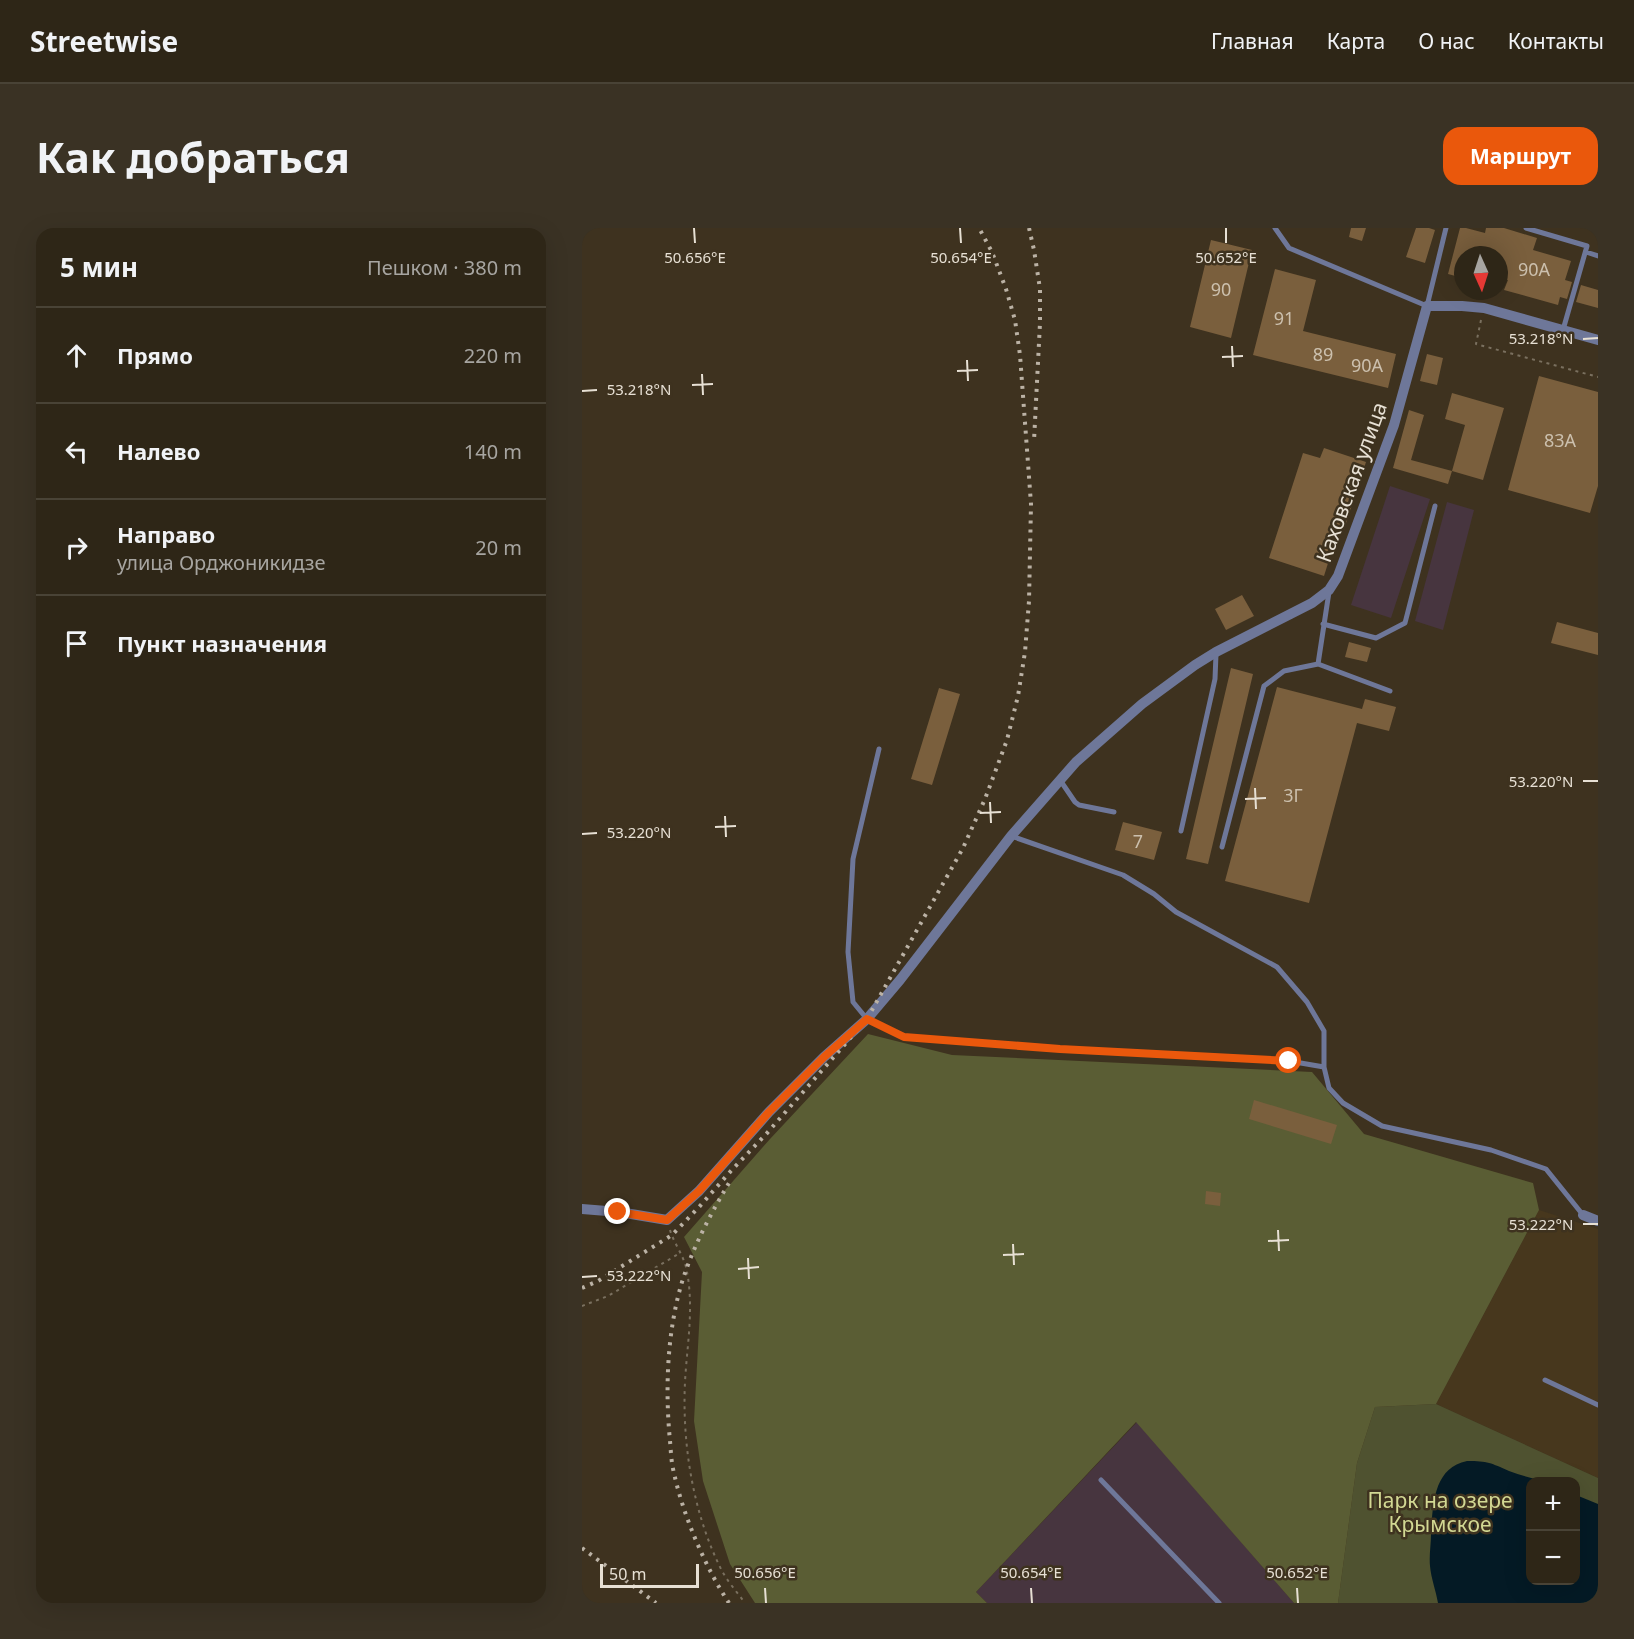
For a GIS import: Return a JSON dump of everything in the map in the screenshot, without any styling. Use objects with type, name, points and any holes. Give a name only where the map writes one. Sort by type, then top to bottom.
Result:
[{"type":"street","points":[[1427,306],[1484,308],[1598,340]]},
{"type":"street","name":"Каховская улица","points":[[667,1220],[699,1191],[769,1112],[824,1057],[867,1019],[900,980],[1011,836],[1076,762],[1142,704],[1195,665],[1312,603],[1329,590],[1338,576],[1394,425],[1427,306]]},
{"type":"street","points":[[582,1209],[667,1220]]},
{"type":"street","points":[[1583,1215],[1598,1221]]},
{"type":"lane","points":[[1275,228],[1289,248],[1427,306],[1446,228]]},
{"type":"lane","points":[[1526,228],[1587,246],[1563,330]]},
{"type":"lane","points":[[1586,252],[1598,256]]},
{"type":"lane","points":[[1323,624],[1376,638],[1405,623],[1435,506]]},
{"type":"lane","points":[[1318,664],[1329,590]]},
{"type":"lane","points":[[1181,831],[1215,679],[1216,652]]},
{"type":"lane","points":[[1222,847],[1264,686],[1284,671],[1318,664],[1390,692]]},
{"type":"lane","points":[[879,749],[853,859],[848,952],[854,1002],[867,1019],[904,1037],[1060,1049],[1289,1061],[1324,1067]]},
{"type":"lane","points":[[1060,780],[1079,805],[1114,812]]},
{"type":"lane","points":[[1011,836],[1124,876],[1154,894],[1176,912],[1277,967],[1307,1002],[1324,1032],[1324,1067],[1329,1088],[1343,1103],[1382,1126],[1491,1150],[1546,1169],[1583,1215]]},
{"type":"lane","points":[[1545,1380],[1598,1405]]},
{"type":"lane","points":[[1101,1480],[1219,1603]]},
{"type":"path","points":[[1484,308],[1476,344],[1598,377]]},
{"type":"path","points":[[667,1220],[687,1269],[691,1316],[684,1393],[687,1453],[702,1522],[722,1571],[745,1603]]},
{"type":"path","points":[[582,1306],[608,1296],[680,1253]]},
{"type":"shaded area","points":[[1390,486],[1430,499],[1391,618],[1351,605]]},
{"type":"shaded area","points":[[1447,502],[1474,510],[1443,630],[1415,621]]},
{"type":"shaded area","points":[[1539,1210],[1598,1229],[1598,1478],[1436,1404]]},
{"type":"shaded area","points":[[1137,1422],[1294,1603],[987,1603],[976,1592]]},
{"type":"green space","points":[[868,1034],[952,1055],[1312,1072],[1364,1134],[1533,1183],[1539,1210],[1436,1404],[1375,1407],[1357,1463],[1338,1603],[1294,1603],[1136,1422],[976,1592],[987,1603],[755,1603],[730,1564],[703,1481],[694,1421],[702,1272],[684,1237],[770,1139]]},
{"type":"green space","name":"Парк на озере Крымское","points":[[1436,1404],[1598,1478],[1598,1603],[1338,1603],[1357,1463],[1375,1407]]},
{"type":"water","points":[[1467,1461],[1480,1461],[1529,1477],[1526,1477],[1526,1585],[1580,1585],[1580,1497],[1598,1504],[1598,1603],[1438,1603],[1430,1562],[1434,1500],[1441,1480],[1447,1471]]},
{"type":"building","points":[[1351,228],[1366,228],[1362,241],[1349,237]]},
{"type":"building","points":[[1416,228],[1435,230],[1425,263],[1406,257]]},
{"type":"building","points":[[1460,228],[1485,233],[1486,228],[1504,228],[1537,238],[1533,250],[1571,261],[1565,280],[1572,282],[1567,299],[1560,297],[1558,305],[1508,291],[1508,246],[1455,246]]},
{"type":"building","points":[[1211,240],[1252,250],[1231,338],[1190,327]]},
{"type":"building","points":[[1454,251],[1454,276],[1448,274]]},
{"type":"building","points":[[1275,269],[1316,280],[1303,331],[1396,354],[1388,388],[1253,355]]},
{"type":"building","points":[[1581,285],[1598,290],[1598,308],[1576,302]]},
{"type":"building","points":[[1427,354],[1443,358],[1437,385],[1420,381]]},
{"type":"building","points":[[1539,376],[1598,392],[1598,486],[1590,513],[1508,490]]},
{"type":"building","points":[[1452,393],[1504,408],[1483,480],[1452,471],[1465,425],[1445,419]]},
{"type":"building","points":[[1409,410],[1424,415],[1411,460],[1452,471],[1448,484],[1393,468]]},
{"type":"building","points":[[1324,448],[1366,462],[1344,530],[1339,528],[1324,576],[1269,558],[1303,453],[1320,458]]},
{"type":"building","points":[[1242,595],[1254,616],[1226,630],[1215,609]]},
{"type":"building","points":[[1557,622],[1598,633],[1598,655],[1551,643]]},
{"type":"building","points":[[1349,642],[1371,648],[1367,662],[1345,657]]},
{"type":"building","points":[[1231,668],[1253,674],[1208,864],[1186,859]]},
{"type":"building","points":[[1277,687],[1362,709],[1365,699],[1396,707],[1389,731],[1357,723],[1309,903],[1225,881]]},
{"type":"building","points":[[939,688],[960,694],[932,785],[911,779]]},
{"type":"building","points":[[1123,822],[1162,832],[1154,860],[1115,850]]},
{"type":"building","points":[[1254,1100],[1337,1125],[1331,1144],[1249,1119]]},
{"type":"building","points":[[1206,1191],[1221,1193],[1220,1206],[1205,1204]]},
{"type":"railway","points":[[582,1288],[598,1281],[672,1235],[768,1132],[867,1019],[963,848],[985,799],[1007,740],[1018,696],[1025,652],[1029,601],[1031,504],[1020,355],[1015,320],[992,252],[979,228]]},
{"type":"railway","points":[[1029,228],[1040,289],[1034,441]]},
{"type":"railway","points":[[729,1183],[691,1256],[677,1301],[668,1361],[668,1421],[673,1469],[689,1523],[703,1557],[729,1603]]},
{"type":"railway","points":[[582,1548],[656,1603]]},
{"type":"route","points":[[618,1212],[667,1220],[699,1191],[769,1112],[824,1057],[867,1019],[904,1037],[1060,1049],[1289,1061]]}]
